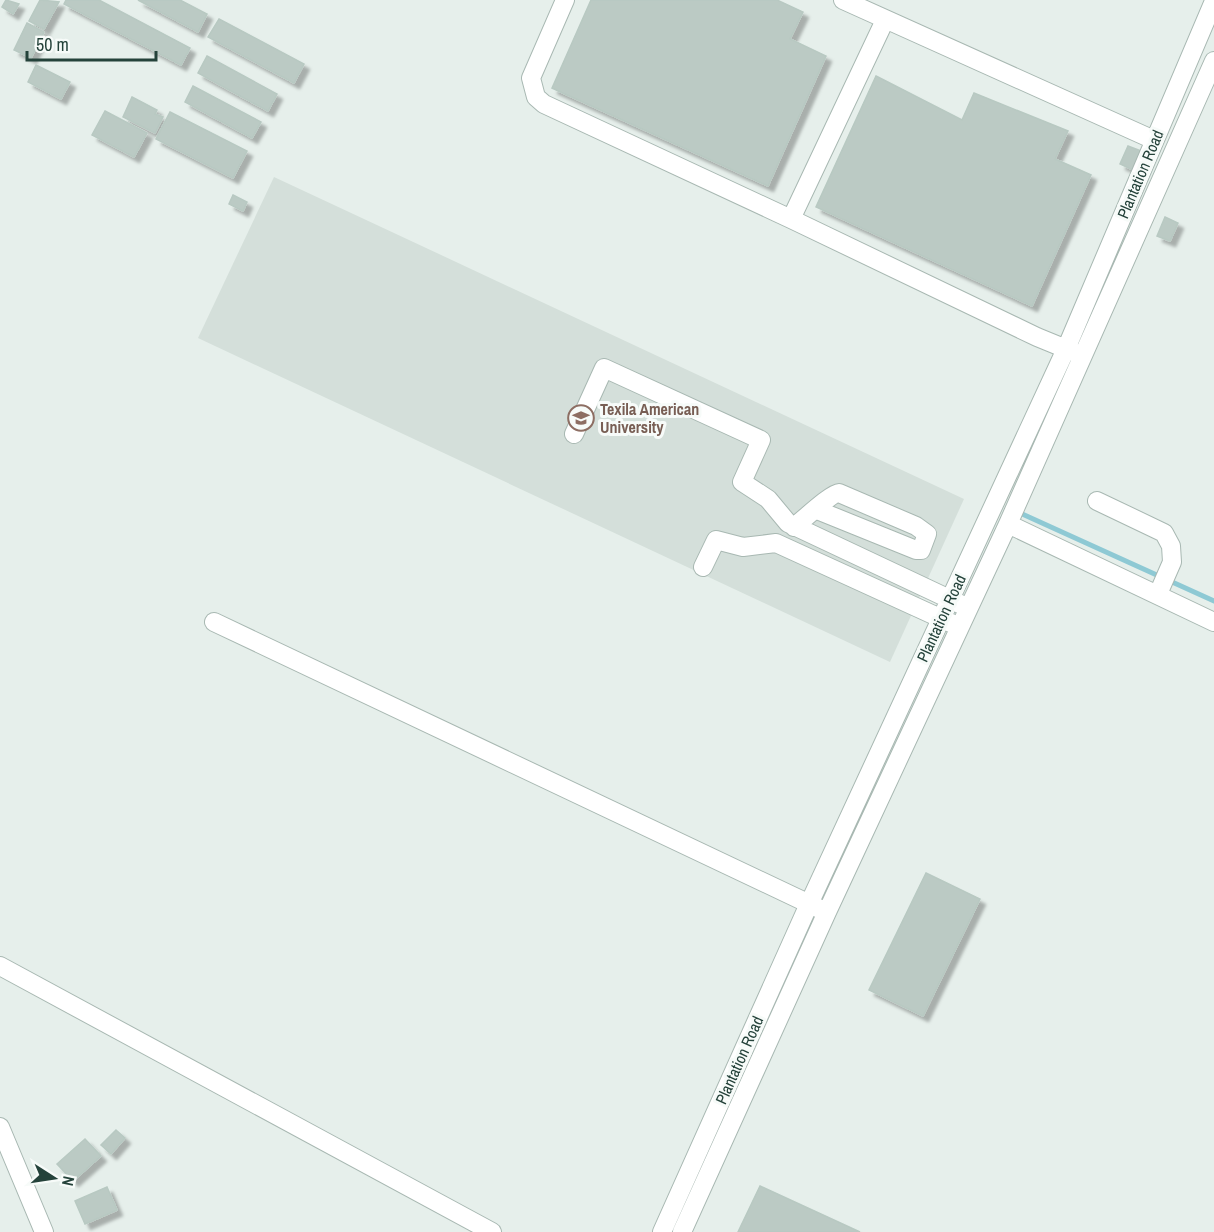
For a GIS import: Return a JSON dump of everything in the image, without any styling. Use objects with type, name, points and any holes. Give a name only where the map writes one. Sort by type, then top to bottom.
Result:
[{"type":"street","points":[[565,0],[534,65],[531,78],[536,97],[544,104],[1083,356]]},
{"type":"street","points":[[843,0],[1154,140]]},
{"type":"street","name":"Plantation Road","points":[[662,1232],[808,904],[1065,349],[1214,1]]},
{"type":"street","points":[[791,219],[885,20]]},
{"type":"street","name":"Plantation Road","points":[[682,1232],[1083,356],[1208,90],[1214,61]]},
{"type":"street","points":[[574,434],[604,368],[762,440],[742,482],[768,499],[791,525],[968,607]]},
{"type":"street","points":[[776,543],[791,525],[817,510],[831,495],[840,493],[916,526],[927,534],[921,550],[912,549],[817,510]]},
{"type":"street","points":[[1097,501],[1164,533],[1171,546],[1172,562],[1158,594]]},
{"type":"street","points":[[1008,524],[1214,622]]},
{"type":"street","points":[[703,567],[716,540],[742,547],[776,543],[959,627]]},
{"type":"street","points":[[214,622],[827,912]]},
{"type":"street","points":[[0,966],[492,1232]]},
{"type":"street","points":[[0,1127],[44,1232]]},
{"type":"shaded area","name":"Texila American University","points":[[274,177],[964,499],[890,662],[198,338]]},
{"type":"building","points":[[6,0],[19,4],[13,14],[2,7]]},
{"type":"building","points":[[40,0],[59,2],[44,29],[29,21]]},
{"type":"building","points":[[66,0],[99,0],[190,48],[181,65],[64,4]]},
{"type":"building","points":[[138,0],[180,0],[207,14],[198,32]]},
{"type":"building","points":[[591,0],[777,0],[803,12],[790,39],[826,56],[768,186],[552,88]]},
{"type":"building","points":[[219,19],[304,64],[294,83],[208,37]]},
{"type":"building","points":[[27,23],[44,32],[31,58],[14,50]]},
{"type":"building","points":[[207,56],[277,94],[268,111],[198,73]]},
{"type":"building","points":[[36,65],[70,82],[61,99],[28,82]]},
{"type":"building","points":[[876,76],[962,120],[974,93],[1068,131],[1055,159],[1091,175],[1032,306],[816,207]]},
{"type":"building","points":[[193,86],[261,122],[252,138],[185,102]]},
{"type":"building","points":[[132,97],[157,110],[155,114],[163,117],[155,133],[123,117]]},
{"type":"building","points":[[105,111],[147,133],[134,157],[92,135]]},
{"type":"building","points":[[170,112],[247,151],[233,178],[156,139]]},
{"type":"building","points":[[1128,146],[1141,151],[1133,170],[1120,164]]},
{"type":"building","points":[[233,195],[247,202],[243,211],[229,204]]},
{"type":"building","points":[[1165,217],[1178,223],[1170,241],[1157,236]]},
{"type":"building","points":[[926,873],[980,899],[923,1016],[869,990]]},
{"type":"building","points":[[116,1130],[125,1138],[111,1154],[101,1145]]},
{"type":"building","points":[[85,1139],[101,1156],[73,1181],[57,1164]]},
{"type":"building","points":[[760,1186],[860,1232],[738,1232]]},
{"type":"building","points":[[107,1187],[117,1210],[85,1224],[75,1201]]},
{"type":"waterway","points":[[1020,513],[1214,601]]},
{"type":"place","name":"Texila American University","points":[[581,418]]}]
